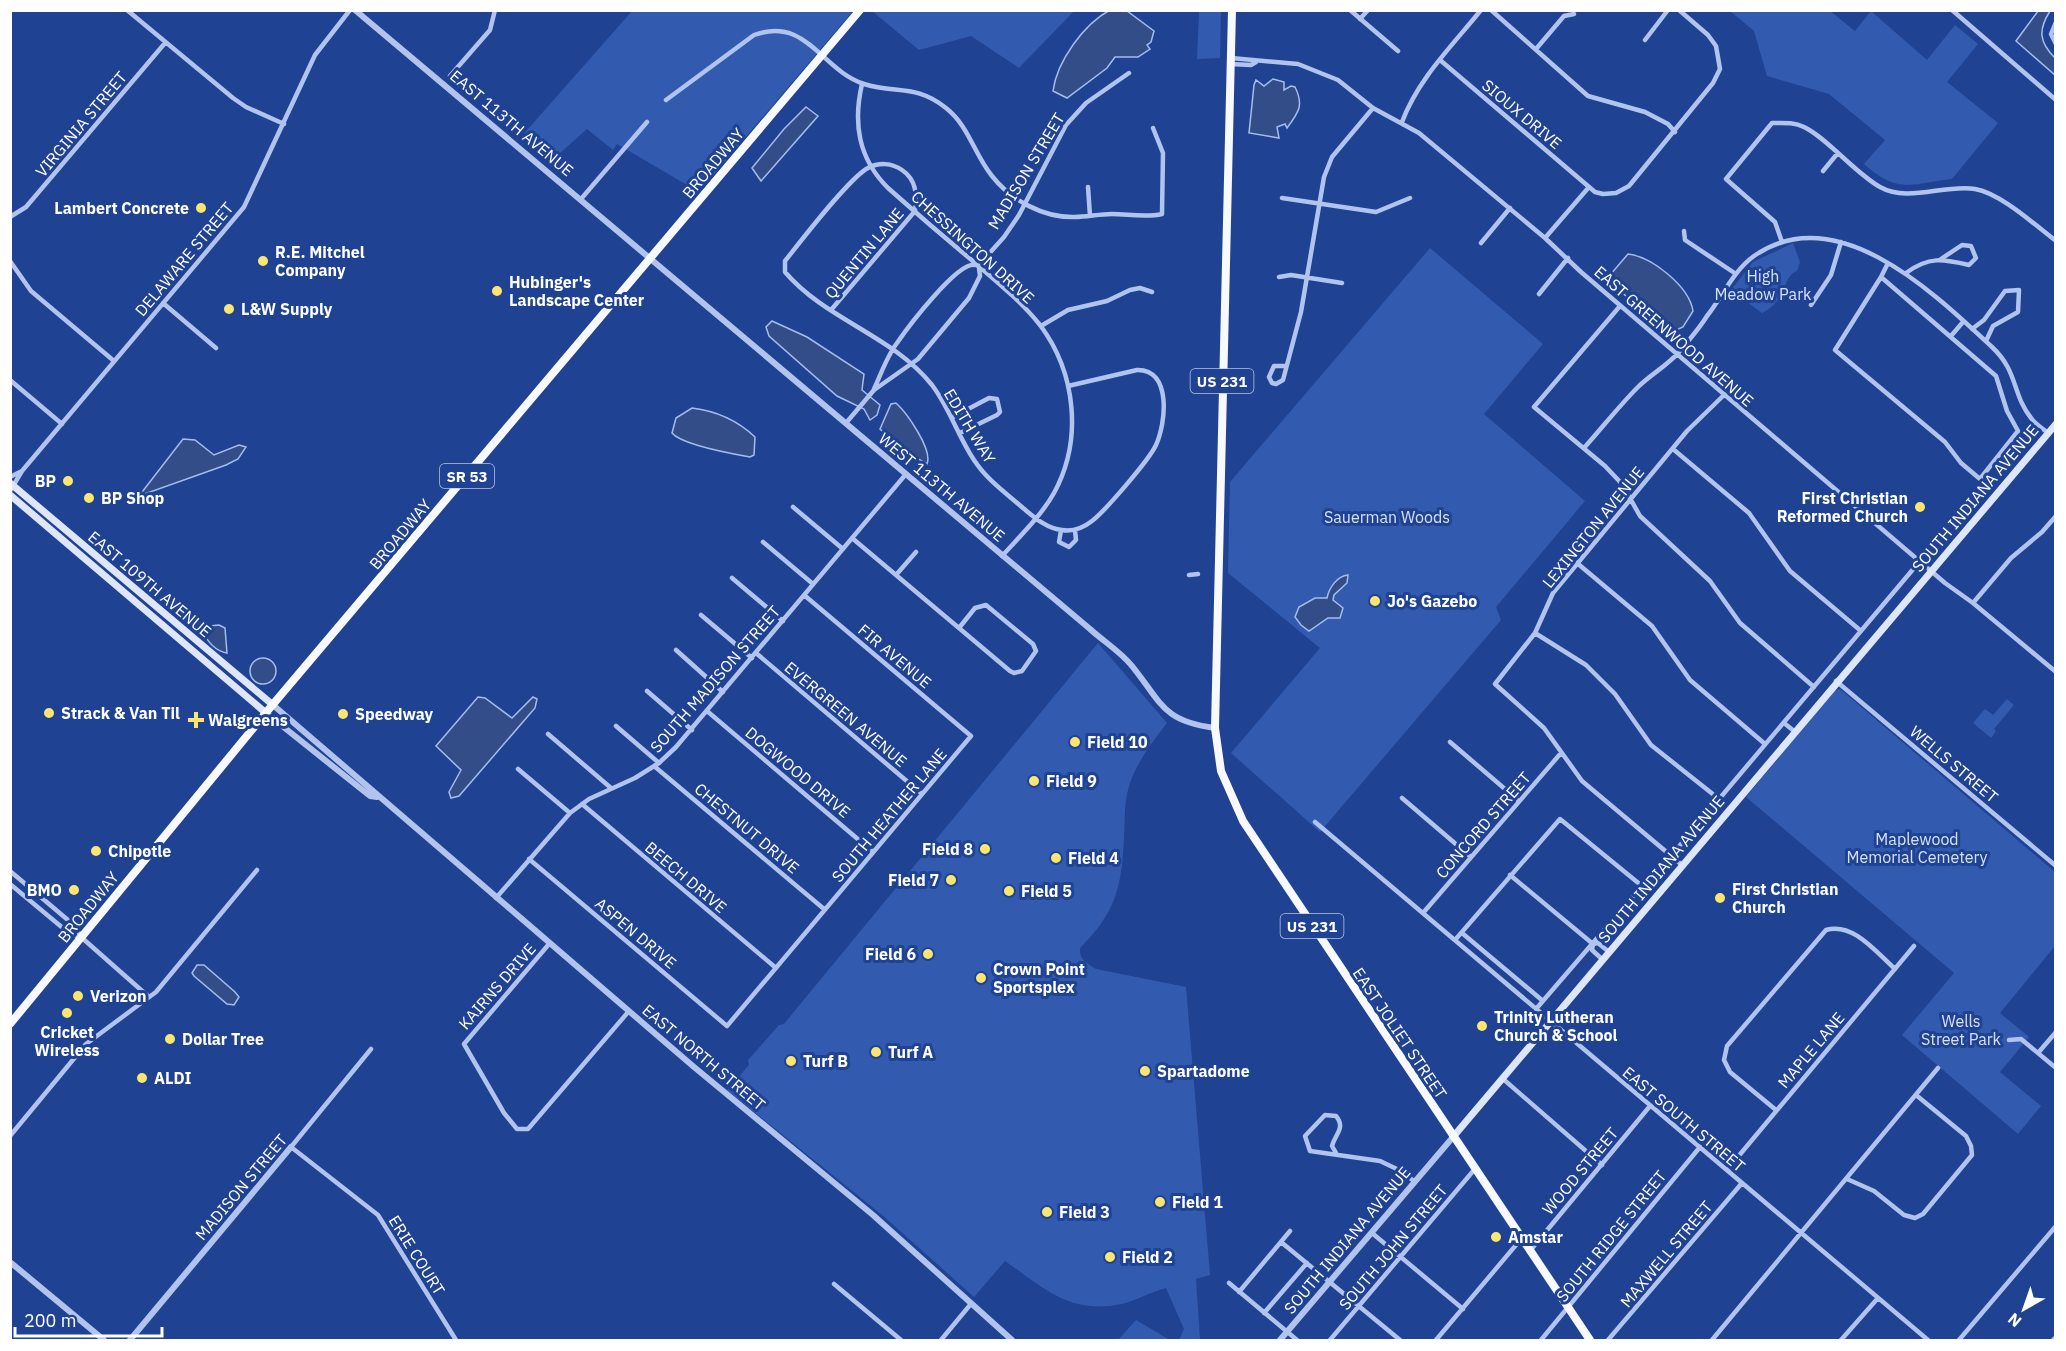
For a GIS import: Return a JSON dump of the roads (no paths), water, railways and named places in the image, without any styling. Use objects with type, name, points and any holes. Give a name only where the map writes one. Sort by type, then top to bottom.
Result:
[{"type":"main road","name":"BROADWAY","points":[[10,1024],[266,713],[860,10]]},
{"type":"main road","name":"US 231","points":[[1215,729],[1232,10]]},
{"type":"main road","name":"SOUTH INDIANA AVENUE","points":[[1453,1137],[2055,424]]},
{"type":"main road","name":"EAST 109TH AVENUE","points":[[11,489],[273,705]]},
{"type":"main road","name":"EAST 109TH AVENUE","points":[[11,489],[266,713]]},
{"type":"main road","name":"EAST JOLIET STREET","points":[[1215,729],[1221,771],[1243,820],[1590,1341]]},
{"type":"street","points":[[127,10],[246,107],[284,124]]},
{"type":"street","name":"DELAWARE STREET","points":[[11,489],[22,471],[244,207],[315,55],[350,10]]},
{"type":"street","name":"EAST 113TH AVENUE","points":[[355,10],[650,258]]},
{"type":"street","points":[[450,76],[490,30],[495,10]]},
{"type":"street","points":[[1350,10],[1398,51]]},
{"type":"street","points":[[1360,19],[1368,10]]},
{"type":"street","points":[[1402,122],[1410,100],[1481,10]]},
{"type":"street","points":[[1491,10],[1588,96],[1645,112],[1668,124],[1675,132]]},
{"type":"street","points":[[1645,40],[1668,10]]},
{"type":"street","points":[[1545,238],[1589,187],[1604,195],[1629,186],[1713,83],[1720,69],[1716,46],[1708,35],[1679,10]]},
{"type":"street","points":[[1952,10],[2055,100]]},
{"type":"street","points":[[1536,49],[1564,16],[1574,14]]},
{"type":"street","points":[[2055,22],[2051,34],[2055,44]]},
{"type":"street","points":[[666,100],[754,35],[766,30],[783,30],[795,34],[862,84],[914,91],[945,107],[962,123],[990,174],[1008,192],[1025,204],[1060,216],[1162,214],[1163,153],[1153,128]]},
{"type":"street","name":"VIRGINIA STREET","points":[[10,217],[26,207],[165,43]]},
{"type":"street","name":"SIOUX DRIVE","points":[[1440,60],[1589,187]]},
{"type":"street","name":"EAST GREENWOOD AVENUE","points":[[1230,61],[1290,63],[1320,71],[1345,84],[1372,108],[1419,133],[1545,238],[1724,395],[2055,672]]},
{"type":"street","name":"MADISON STREET","points":[[978,266],[1004,237],[1025,204],[1057,138],[1071,120],[1086,103],[1129,73]]},
{"type":"street","name":"CHESSINGTON DRIVE","points":[[862,84],[858,104],[858,131],[870,167],[882,182],[915,212],[1023,305],[1041,326],[1058,356],[1068,386],[1072,422],[1069,453],[1053,494],[1002,556]]},
{"type":"street","points":[[1286,366],[1274,366],[1269,377],[1272,383],[1280,383],[1286,366],[1308,277],[1324,177],[1332,157],[1372,108]]},
{"type":"street","points":[[581,198],[647,122]]},
{"type":"street","points":[[1782,242],[1775,222],[1726,179],[1772,123],[1789,123],[1805,128],[1880,187],[1898,194],[1960,188],[1984,191],[1999,198],[2055,240]]},
{"type":"street","points":[[1823,171],[1837,154]]},
{"type":"street","points":[[870,167],[893,165],[905,172],[912,181],[916,195],[915,212]]},
{"type":"street","name":"EDITH WAY","points":[[870,167],[860,174],[785,261],[784,268],[788,275],[831,310],[894,348],[912,364],[930,384],[953,417],[981,470],[1035,518],[1061,530],[1075,530],[1097,517],[1154,449],[1161,428],[1162,392],[1154,375],[1142,370],[1068,386]]},
{"type":"street","points":[[1088,187],[1090,216]]},
{"type":"street","points":[[1282,198],[1376,212],[1410,198]]},
{"type":"street","points":[[1481,243],[1510,208]]},
{"type":"street","name":"QUENTIN LANE","points":[[831,310],[915,212]]},
{"type":"street","points":[[1684,231],[1685,240],[1736,274]]},
{"type":"street","points":[[1584,448],[1639,386],[1677,355],[1736,274],[1754,256],[1782,242],[1812,237],[1841,242],[1866,250],[1906,273],[2007,361],[2024,407],[2032,420],[2048,433]]},
{"type":"street","points":[[1810,305],[1831,275],[1841,242]]},
{"type":"street","points":[[1906,273],[1918,264],[1941,259],[1962,245],[1971,246],[1976,258],[1969,265],[1941,259]]},
{"type":"street","name":"WEST 113TH AVENUE","points":[[650,258],[1130,664],[1159,705],[1167,712],[1194,726],[1215,729]]},
{"type":"street","points":[[1539,294],[1568,258]]},
{"type":"street","points":[[10,261],[31,291],[114,361]]},
{"type":"street","points":[[1881,277],[1996,376],[2007,411],[2018,431],[1980,479],[1961,463],[1945,442],[1835,350],[1888,263]]},
{"type":"street","name":"MADISON STREET","points":[[846,423],[874,390],[894,348],[948,281],[967,265],[978,266]]},
{"type":"street","name":"MADISON STREET","points":[[874,390],[912,364],[969,298],[980,276],[978,266]]},
{"type":"street","points":[[1279,277],[1308,277],[1342,283]]},
{"type":"street","points":[[1041,326],[1068,310],[1107,301],[1130,290],[1140,288],[1152,292]]},
{"type":"street","points":[[1972,329],[1984,320],[2005,291],[2019,290],[2018,312],[1993,326],[1986,341]]},
{"type":"street","points":[[164,303],[216,348]]},
{"type":"street","points":[[1620,306],[1534,407],[1584,448],[1622,484],[1630,500],[1648,525],[1710,581],[1740,623],[1814,687]]},
{"type":"street","points":[[1951,336],[1963,322]]},
{"type":"street","points":[[10,380],[62,424]]},
{"type":"street","name":"LEXINGTON AVENUE","points":[[1561,753],[1544,728],[1494,684],[1535,633],[1553,593],[1673,449],[1724,395]]},
{"type":"street","points":[[953,417],[989,398],[998,399],[1000,403],[1000,412],[997,415],[960,433]]},
{"type":"street","points":[[1673,449],[1749,513],[1790,571],[1861,631]]},
{"type":"street","name":"DELAWARE STREET","points":[[10,477],[22,471]]},
{"type":"street","name":"SOUTH MADISON STREET","points":[[496,898],[570,813],[582,804],[635,778],[657,764],[692,730],[906,474]]},
{"type":"street","points":[[793,507],[843,549]]},
{"type":"street","points":[[1973,603],[2011,558],[2042,532],[2055,516]]},
{"type":"street","name":"EDITH WAY","points":[[1061,530],[1059,542],[1069,547],[1076,540],[1075,530]]},
{"type":"street","points":[[852,538],[959,628],[1014,673],[1022,671],[1036,651],[1033,644],[986,605],[975,608],[959,628]]},
{"type":"street","points":[[763,542],[813,584]]},
{"type":"street","points":[[896,575],[916,552]]},
{"type":"street","points":[[1671,856],[1920,561]]},
{"type":"street","points":[[1577,563],[1652,626],[1690,680],[1765,744]]},
{"type":"street","points":[[1189,575],[1198,574]]},
{"type":"street","points":[[732,578],[783,621]]},
{"type":"street","name":"FIR AVENUE","points":[[804,596],[971,736]]},
{"type":"street","name":"EVERGREEN AVENUE","points":[[701,615],[922,794]]},
{"type":"street","points":[[1535,633],[1564,649],[1592,670],[1615,694],[1652,745],[1719,799]]},
{"type":"street","points":[[676,650],[723,692]]},
{"type":"street","name":"WELLS STREET","points":[[1836,681],[2055,866]]},
{"type":"street","points":[[646,691],[692,730]]},
{"type":"street","name":"EAST NORTH STREET","points":[[273,705],[374,791],[376,797]]},
{"type":"street","name":"DOGWOOD DRIVE","points":[[707,711],[873,852]]},
{"type":"street","name":"EAST NORTH STREET","points":[[266,713],[370,796],[376,797],[873,1215],[1012,1341]]},
{"type":"street","points":[[1784,723],[1794,731]]},
{"type":"street","name":"CHESTNUT DRIVE","points":[[616,726],[824,909]]},
{"type":"street","points":[[548,734],[611,788]]},
{"type":"street","name":"SOUTH HEATHER LANE","points":[[727,1026],[971,736]]},
{"type":"street","points":[[1450,742],[1519,801]]},
{"type":"street","points":[[1561,753],[1582,782],[1682,865]]},
{"type":"street","name":"CONCORD STREET","points":[[1423,913],[1561,753]]},
{"type":"street","points":[[518,770],[570,813]]},
{"type":"street","points":[[1402,798],[1471,857]]},
{"type":"street","name":"BEECH DRIVE","points":[[582,804],[776,968]]},
{"type":"street","points":[[1455,940],[1560,819],[1642,886],[1536,1009]]},
{"type":"street","name":"EAST SOUTH STREET","points":[[1315,822],[1928,1341]]},
{"type":"street","name":"ASPEN DRIVE","points":[[529,859],[727,1026]]},
{"type":"street","points":[[10,1136],[86,1044],[149,997],[257,870]]},
{"type":"street","points":[[10,871],[75,926],[81,937],[149,997]]},
{"type":"street","points":[[1510,875],[1593,944],[1598,943],[1609,952]]},
{"type":"street","points":[[10,884],[70,934],[81,937]]},
{"type":"street","points":[[1776,1110],[1730,1072],[1724,1060],[1727,1046],[1826,930],[1837,927],[1848,929],[1895,969]]},
{"type":"street","points":[[1462,933],[1543,1002]]},
{"type":"street","name":"KAIRNS DRIVE","points":[[549,944],[464,1044],[504,1113],[518,1129],[524,1131],[528,1129],[629,1011]]},
{"type":"street","points":[[1593,944],[1592,950],[1603,960]]},
{"type":"street","name":"MAPLE LANE","points":[[1727,1170],[1914,946]]},
{"type":"street","points":[[2038,1053],[2055,1032]]},
{"type":"street","points":[[2009,1040],[2021,1039],[2055,1068]]},
{"type":"street","name":"MADISON STREET","points":[[130,1341],[372,1049]]},
{"type":"street","points":[[1712,1341],[1938,1068]]},
{"type":"street","points":[[1502,1078],[1602,1164]]},
{"type":"street","points":[[1848,1179],[1874,1191],[1904,1215],[1915,1218],[1923,1214],[1972,1155],[1966,1136],[1916,1095]]},
{"type":"street","name":"WOOD STREET","points":[[1529,1252],[1650,1106]]},
{"type":"street","points":[[1336,1153],[1332,1146],[1340,1131],[1340,1123],[1336,1116],[1325,1115],[1307,1132],[1306,1144],[1310,1151],[1380,1161],[1401,1171],[1415,1182]]},
{"type":"street","name":"SOUTH INDIANA AVENUE","points":[[1280,1341],[1453,1137]]},
{"type":"street","name":"ERIE COURT","points":[[291,1147],[378,1215],[456,1341]]},
{"type":"street","name":"SOUTH RIDGE STREET","points":[[1541,1341],[1700,1147]]},
{"type":"street","name":"SOUTH JOHN STREET","points":[[1330,1341],[1474,1170]]},
{"type":"street","name":"MAXWELL STREET","points":[[1608,1341],[1742,1183]]},
{"type":"street","points":[[1959,1341],[2055,1226]]},
{"type":"street","points":[[1239,1292],[1290,1231]]},
{"type":"street","points":[[1372,1233],[1463,1309]]},
{"type":"street","points":[[1436,1341],[1521,1239]]},
{"type":"street","points":[[1281,1242],[1400,1341]]},
{"type":"street","points":[[10,1262],[104,1341]]},
{"type":"street","points":[[1264,1313],[1307,1263]]},
{"type":"street","points":[[1230,1283],[1297,1341]]},
{"type":"street","points":[[834,1284],[901,1341]]},
{"type":"street","points":[[1841,1341],[1878,1298]]},
{"type":"street","points":[[941,1341],[970,1305]]},
{"type":"place","name":"Lambert Concrete","points":[[201,208]]},
{"type":"place","name":"R.E. Mitchel Company","points":[[263,261]]},
{"type":"place","name":"Hubinger's Landscape Center","points":[[497,291]]},
{"type":"place","name":"L&W Supply","points":[[229,309]]},
{"type":"place","name":"BP","points":[[68,481]]},
{"type":"place","name":"BP Shop","points":[[89,498]]},
{"type":"place","name":"First Christian Reformed Church","points":[[1920,507]]},
{"type":"place","name":"Jo's Gazebo","points":[[1375,601]]},
{"type":"place","name":"Strack & Van Til","points":[[49,713]]},
{"type":"place","name":"Speedway","points":[[343,714]]},
{"type":"place","name":"Walgreens","points":[[196,720]]},
{"type":"place","name":"Field 10","points":[[1075,742]]},
{"type":"place","name":"Field 9","points":[[1034,781]]},
{"type":"place","name":"Field 8","points":[[985,849]]},
{"type":"place","name":"Chipotle","points":[[96,851]]},
{"type":"place","name":"Field 4","points":[[1056,858]]},
{"type":"place","name":"Field 7","points":[[951,880]]},
{"type":"place","name":"BMO","points":[[74,890]]},
{"type":"place","name":"Field 5","points":[[1009,891]]},
{"type":"place","name":"First Christian Church","points":[[1720,898]]},
{"type":"place","name":"Field 6","points":[[928,954]]},
{"type":"place","name":"Crown Point Sportsplex","points":[[981,978]]},
{"type":"place","name":"Verizon","points":[[78,996]]},
{"type":"place","name":"Cricket Wireless","points":[[67,1013]]},
{"type":"place","name":"Trinity Lutheran Church & School","points":[[1482,1026]]},
{"type":"place","name":"Dollar Tree","points":[[170,1039]]},
{"type":"place","name":"Turf A","points":[[876,1052]]},
{"type":"place","name":"Turf B","points":[[791,1061]]},
{"type":"place","name":"Spartadome","points":[[1145,1071]]},
{"type":"place","name":"ALDI","points":[[142,1078]]},
{"type":"place","name":"Field 1","points":[[1160,1202]]},
{"type":"place","name":"Field 3","points":[[1047,1212]]},
{"type":"place","name":"Amstar","points":[[1496,1237]]},
{"type":"place","name":"Field 2","points":[[1110,1257]]},
{"type":"park label","name":"High Meadow Park","points":[[1763,285]]},
{"type":"park label","name":"Sauerman Woods","points":[[1387,517]]},
{"type":"park label","name":"Maplewood Memorial Cemetery","points":[[1917,848]]},
{"type":"park label","name":"Wells Street Park","points":[[1961,1030]]}]
